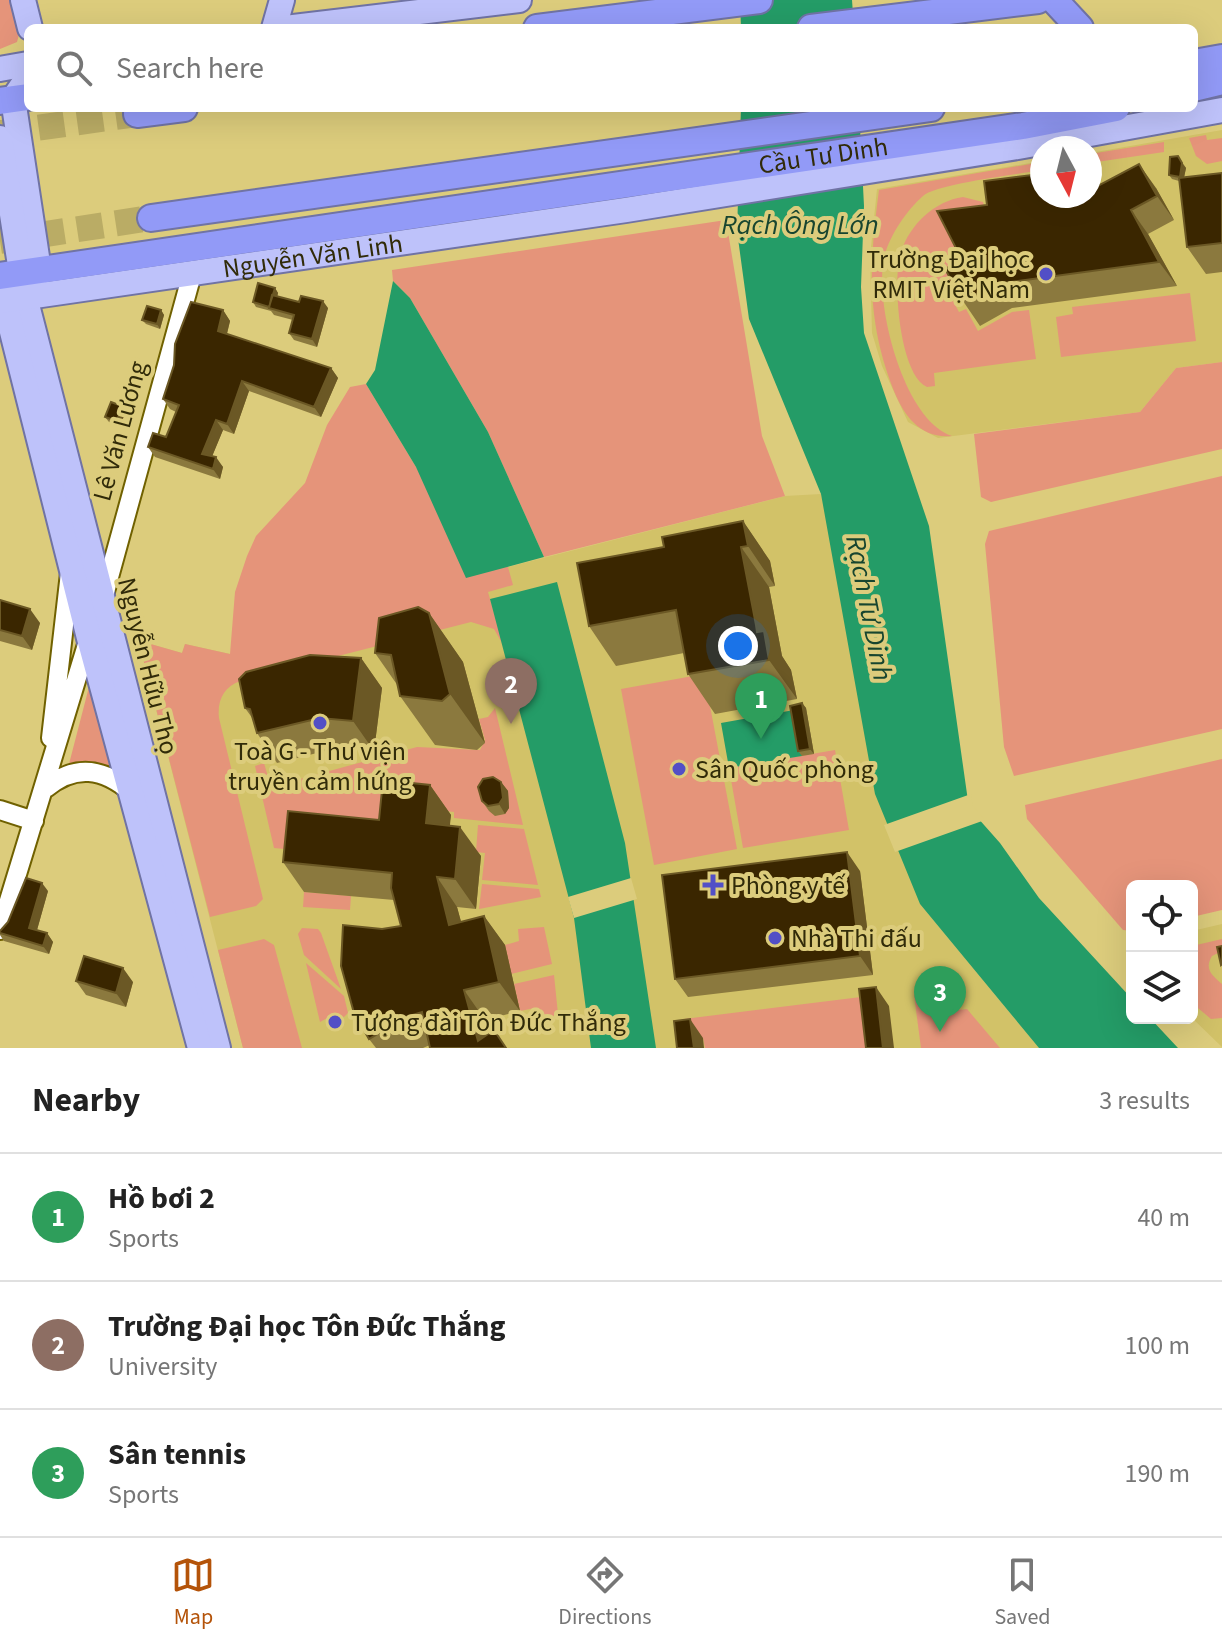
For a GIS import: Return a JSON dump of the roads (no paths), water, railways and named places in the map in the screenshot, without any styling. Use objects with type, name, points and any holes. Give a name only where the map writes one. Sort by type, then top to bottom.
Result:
[{"type":"highway","points":[[565,24],[759,0]]},
{"type":"highway","points":[[845,24],[1038,0]]},
{"type":"highway","points":[[1054,0],[1076,24]]},
{"type":"highway","points":[[1198,62],[1222,58]]},
{"type":"highway","points":[[1198,87],[1222,81]]},
{"type":"highway","points":[[137,114],[153,112]]},
{"type":"highway","name":"Cầu Tư Dinh","points":[[151,218],[903,112]]},
{"type":"highway","points":[[1023,136],[1103,112]]},
{"type":"highway","name":"Cầu Tư Dinh","points":[[625,197],[1023,136]]},
{"type":"highway","name":"Nguyễn Văn Linh","points":[[11,287],[625,197]]},
{"type":"main road","points":[[23,0],[29,24]]},
{"type":"main road","points":[[275,24],[282,0]]},
{"type":"main road","points":[[318,24],[519,0]]},
{"type":"main road","points":[[0,69],[24,65]]},
{"type":"main road","name":"Nguyễn Hữu Thọ","points":[[14,99],[11,287],[102,601],[218,1048]]},
{"type":"main road","points":[[1023,136],[1222,110]]},
{"type":"main road","name":"Nguyễn Hữu Thọ","points":[[0,138],[11,287],[71,568],[200,1048]]},
{"type":"main road","name":"Nguyễn Văn Linh","points":[[11,287],[192,274],[625,197]]},
{"type":"street","name":"Lê Văn Lương","points":[[102,601],[192,274]]},
{"type":"street","points":[[46,788],[71,568]]},
{"type":"street","points":[[0,930],[46,788],[89,638]]},
{"type":"street","points":[[46,788],[59,778],[87,771],[115,778],[131,792]]},
{"type":"street","points":[[0,810],[34,821]]},
{"type":"water","points":[[740,0],[852,0],[854,24],[741,24]]},
{"type":"water","name":"Rạch Ông Lớn","points":[[741,112],[859,112],[864,206],[861,287],[864,333],[929,526],[969,808],[1000,843],[1039,898],[1126,992],[1126,1024],[1156,1024],[1178,1048],[1039,1048],[920,904],[875,794],[821,494],[749,319],[737,231]]},
{"type":"water","points":[[393,281],[410,298],[488,432],[544,557],[466,578],[416,467],[366,384],[375,370]]},
{"type":"water","points":[[557,582],[625,843],[656,1048],[591,1048],[574,918],[490,599]]},
{"type":"water","points":[[794,710],[802,756],[729,768],[721,723]]},
{"type":"tunnel","points":[[0,133],[137,114]]},
{"type":"tunnel","points":[[0,241],[151,218]]},
{"type":"place","name":"Trường Đại học RMIT Việt Nam","points":[[1046,274]]},
{"type":"place","name":"Toà G - Thư viện truyền cảm hứng","points":[[320,723]]},
{"type":"place","name":"Trường Đại học Tôn Đức Thắng","points":[[511,724]]},
{"type":"place","name":"Hồ bơi 2","points":[[761,739]]},
{"type":"place","name":"Sân Quốc phòng","points":[[679,769]]},
{"type":"place","name":"Phòng y tế","points":[[713,885]]},
{"type":"place","name":"Nhà Thi đấu","points":[[775,938]]},
{"type":"place","name":"Tượng đài Tôn Đức Thắng","points":[[335,1022]]},
{"type":"place","name":"Sân tennis","points":[[940,1032]]},
{"type":"water label","name":"Rạch Tư Dinh","points":[[869,608]]}]
